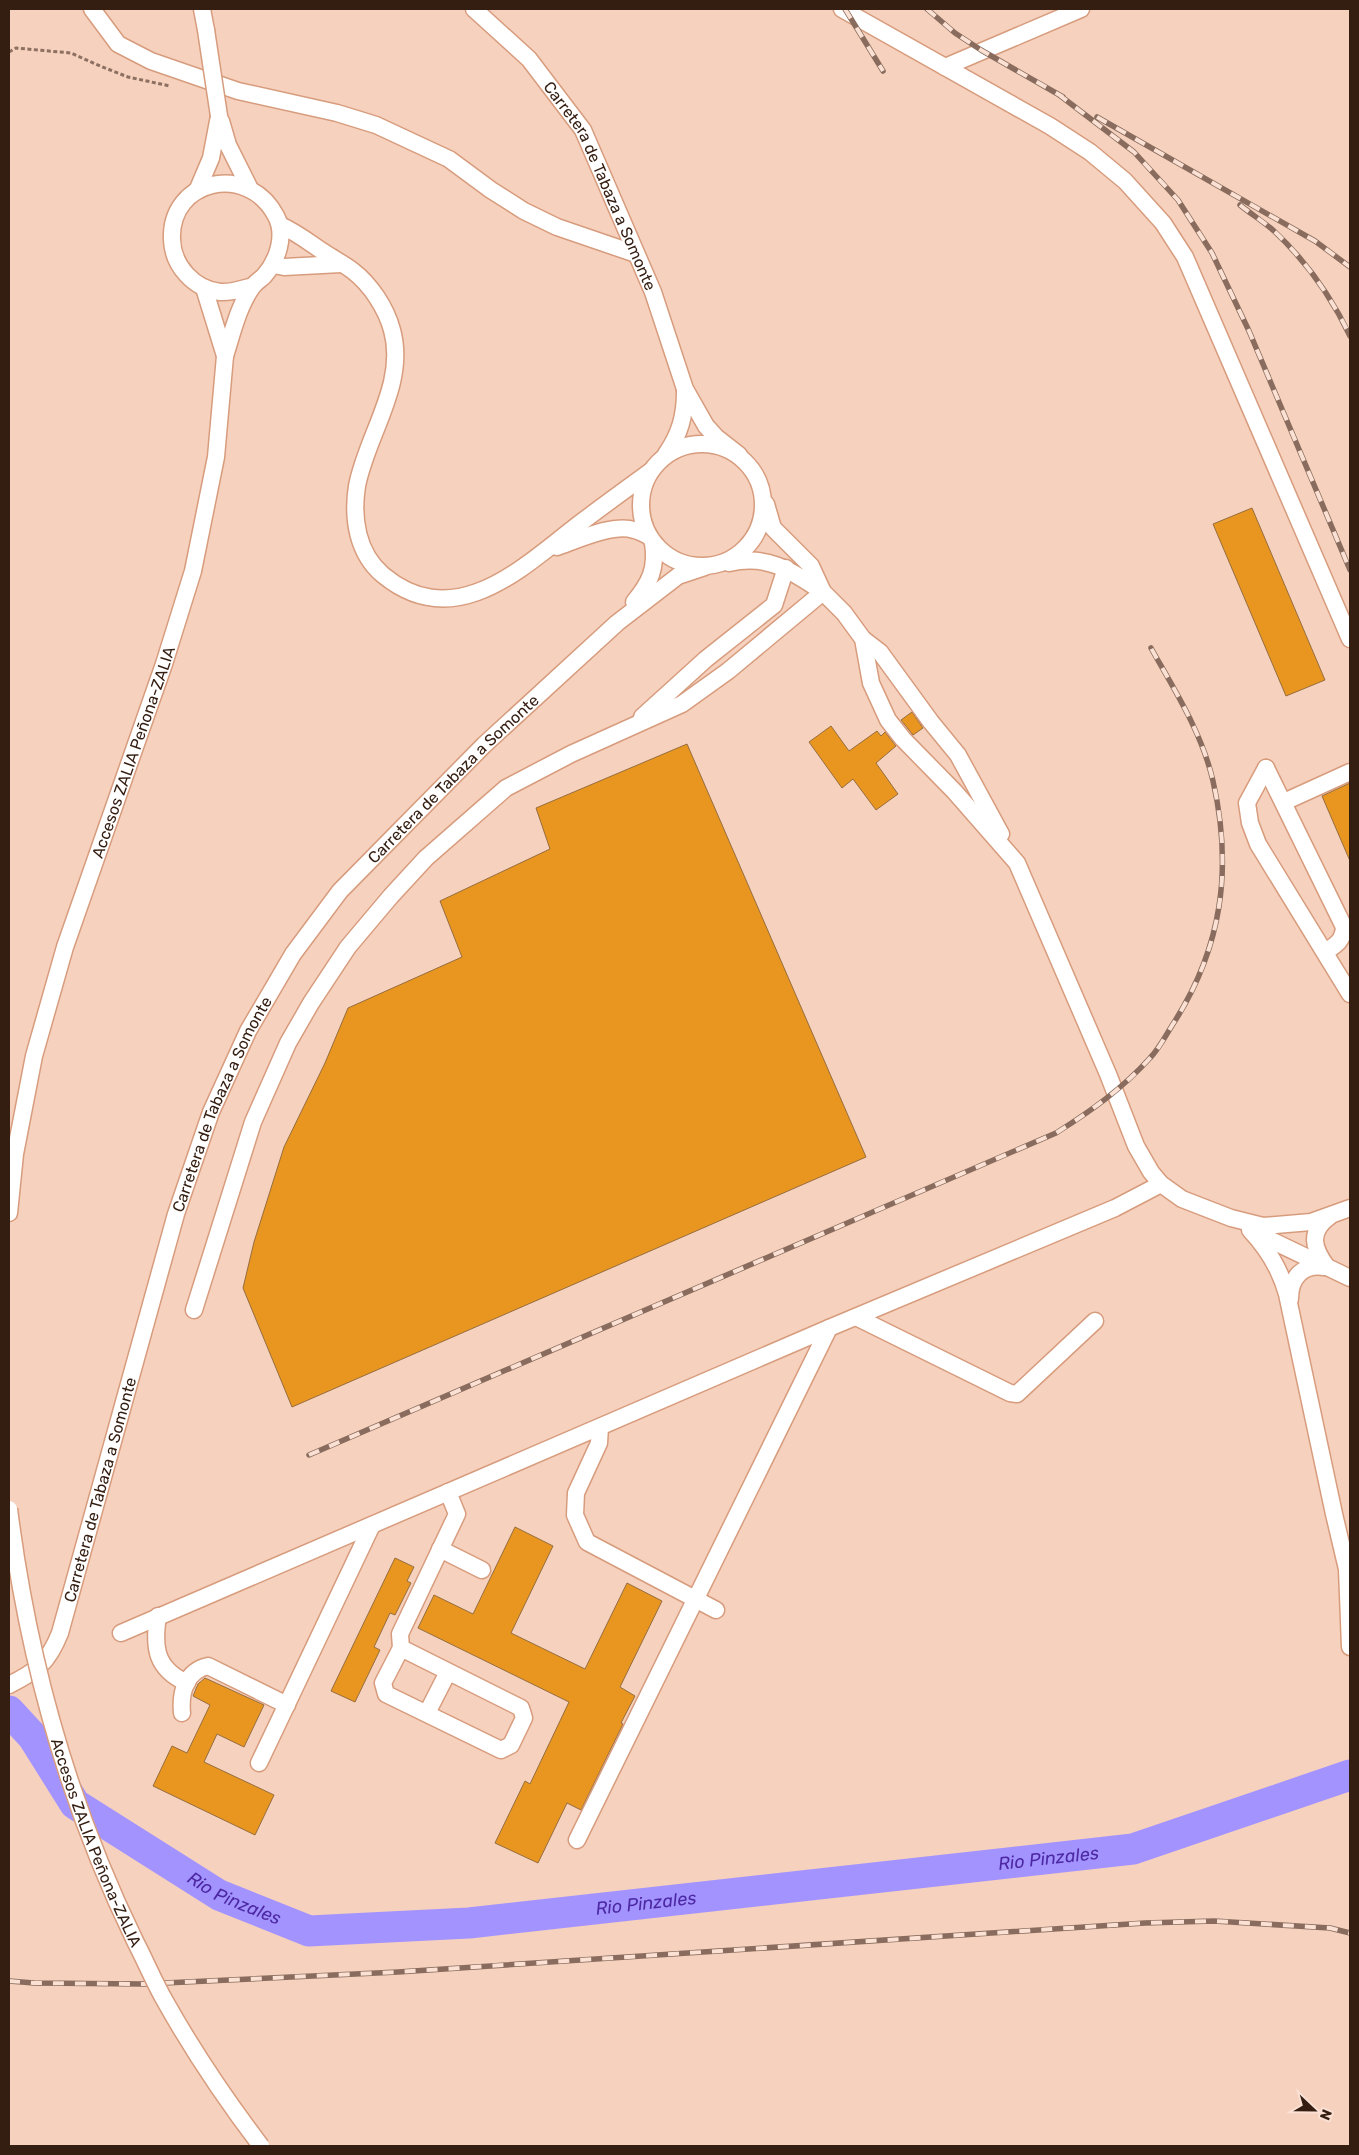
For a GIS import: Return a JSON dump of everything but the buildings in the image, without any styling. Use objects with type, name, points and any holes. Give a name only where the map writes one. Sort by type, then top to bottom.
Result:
[{"type":"street","points":[[92,9],[118,44],[151,61],[238,91],[337,112],[376,125],[449,159],[491,190],[524,211],[556,227],[636,254]]},
{"type":"street","points":[[202,9],[220,116],[228,145],[249,188]]},
{"type":"street","name":"Carretera de Tabaza a Somonte","points":[[474,9],[529,59],[583,130],[653,292],[686,389],[706,426],[716,438],[739,455]]},
{"type":"street","points":[[842,9],[1050,126],[1090,152],[1125,182],[1164,223],[1185,257],[1350,638]]},
{"type":"street","points":[[945,67],[1081,9]]},
{"type":"street","points":[[197,191],[211,158],[220,116]]},
{"type":"street","points":[[225,356],[237,317],[253,286],[273,265],[279,249],[280,225],[270,205],[261,195],[249,188],[236,183],[222,183],[209,185],[197,191],[185,200],[177,213],[172,227],[172,242],[175,256],[182,269],[192,280],[204,288],[220,292],[253,286]]},
{"type":"street","points":[[280,225],[293,231],[354,272],[376,296],[388,317],[396,351],[394,375],[358,483],[354,506],[362,548],[371,562],[391,582],[407,591],[440,599],[470,596],[489,589],[548,550],[651,471],[664,457],[681,447],[700,443],[721,446],[739,455],[753,470],[762,488],[773,528],[811,566],[823,592]]},
{"type":"street","points":[[273,265],[284,267],[341,264]]},
{"type":"street","name":"Accesos ZALIA Peñona-ZALIA","points":[[9,1214],[15,1154],[34,1056],[65,947],[164,664],[193,571],[216,457],[225,356],[204,288]]},
{"type":"street","name":"Carretera de Tabaza a Somonte","points":[[664,457],[680,430],[685,412],[686,389]]},
{"type":"street","points":[[651,471],[643,488],[640,506],[643,526],[663,553],[675,561],[689,566],[705,567],[741,560],[756,560],[786,568],[823,592],[864,639],[880,652],[958,756],[1017,862],[1108,1074],[1136,1146],[1148,1167],[1161,1184],[1182,1199],[1231,1218],[1262,1226],[1311,1222],[1350,1208]]},
{"type":"street","points":[[722,564],[736,557],[749,546],[760,529],[764,509],[762,488]]},
{"type":"street","points":[[548,550],[605,531],[624,528],[634,529],[651,539]]},
{"type":"street","name":"Carretera de Tabaza a Somonte","points":[[617,623],[647,587],[654,563],[651,539]]},
{"type":"street","name":"Carretera de Tabaza a Somonte","points":[[9,1685],[33,1673],[45,1662],[60,1633],[176,1214],[211,1112],[248,1031],[293,954],[340,891],[484,745],[617,623],[678,576],[705,567]]},
{"type":"street","points":[[625,731],[706,659],[774,604],[786,568]]},
{"type":"street","points":[[194,1310],[253,1122],[288,1043],[311,1003],[348,947],[391,896],[426,858],[506,788],[572,754],[682,704],[728,672],[823,592]]},
{"type":"street","points":[[864,639],[871,682],[888,720],[1017,862]]},
{"type":"street","points":[[1325,952],[1338,943],[1343,936],[1344,927],[1266,768],[1247,803],[1250,823],[1258,844],[1350,994]]},
{"type":"street","points":[[1284,802],[1350,772]]},
{"type":"street","points":[[121,1632],[829,1328],[1116,1208],[1161,1184]]},
{"type":"street","points":[[1327,1268],[1317,1254],[1314,1239],[1320,1225],[1330,1216]]},
{"type":"street","points":[[1231,1218],[1250,1230],[1350,1278]]},
{"type":"street","points":[[1250,1230],[1265,1247],[1279,1269],[1290,1309],[1334,1514],[1343,1545],[1350,1601],[1350,1647]]},
{"type":"street","points":[[1290,1309],[1290,1293],[1296,1276],[1302,1270],[1309,1267],[1327,1268]]},
{"type":"street","points":[[856,1317],[1010,1393],[1017,1394],[1095,1321]]},
{"type":"street","points":[[577,1840],[829,1328]]},
{"type":"street","points":[[600,1427],[599,1443],[576,1493],[575,1515],[587,1542],[716,1610]]},
{"type":"street","points":[[401,1648],[521,1708],[524,1718],[511,1746],[502,1750],[386,1694],[383,1683],[401,1648],[400,1634],[456,1514],[448,1492]]},
{"type":"street","name":"Accesos ZALIA Peñona-ZALIA","points":[[9,1509],[26,1619],[44,1700],[92,1844],[117,1904],[164,2000],[230,2103],[261,2146]]},
{"type":"street","points":[[259,1763],[372,1525]]},
{"type":"street","points":[[440,1549],[482,1570]]},
{"type":"street","points":[[158,1616],[156,1633],[160,1660],[174,1678],[187,1683]]},
{"type":"street","points":[[182,1713],[181,1702],[191,1674],[197,1668],[208,1666],[287,1705]]},
{"type":"street","points":[[427,1713],[448,1672]]},
{"type":"path","points":[[9,52],[16,48],[71,53],[128,76],[174,86]]},
{"type":"waterway","name":"Rio Pinzales","points":[[9,1711],[33,1737],[75,1804],[219,1895],[309,1931],[469,1923],[1133,1849],[1350,1775]]},
{"type":"railway","points":[[845,9],[883,71]]},
{"type":"railway","points":[[927,9],[955,33],[981,50],[1063,97]]},
{"type":"railway","points":[[1058,94],[1134,152],[1178,200],[1212,253],[1249,331],[1350,570]]},
{"type":"railway","points":[[1097,117],[1315,241],[1350,267]]},
{"type":"railway","points":[[1240,205],[1274,231],[1307,267],[1335,308],[1350,336]]},
{"type":"railway","points":[[309,1455],[1056,1133],[1094,1108],[1128,1080],[1156,1050],[1190,995],[1203,966],[1212,937],[1219,907],[1222,877],[1222,845],[1219,814],[1208,763],[1195,729],[1151,648]]},
{"type":"railway","points":[[9,1981],[143,1984],[398,1972],[1145,1923],[1214,1921],[1330,1928],[1350,1933]]}]
